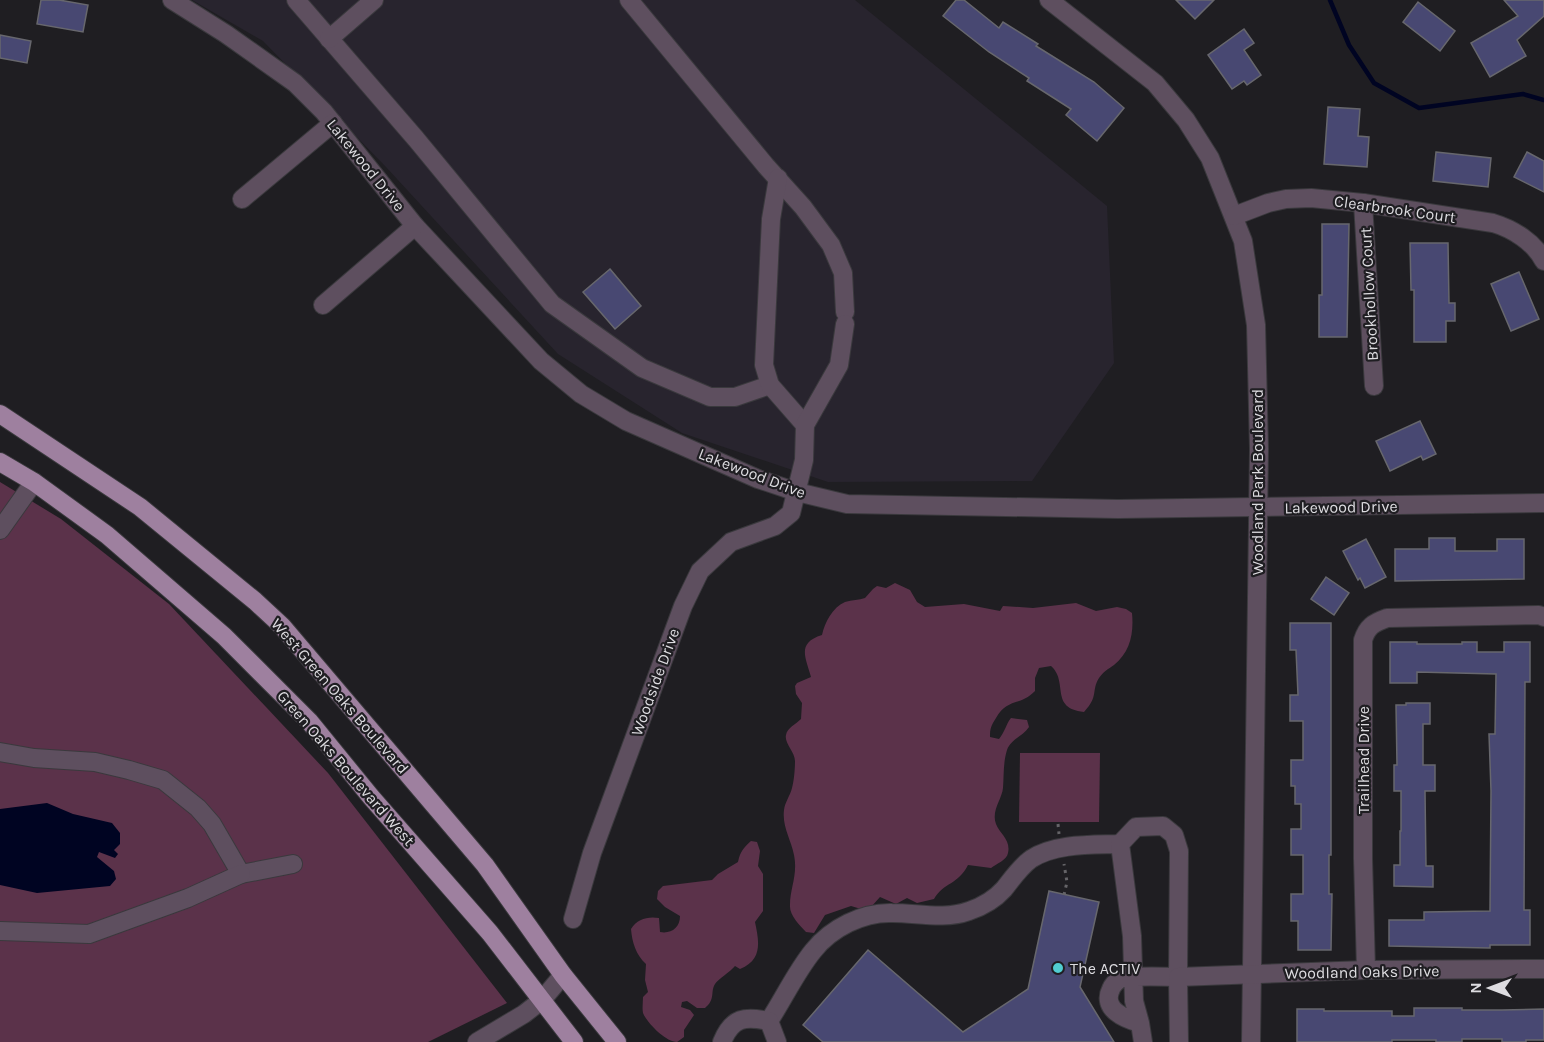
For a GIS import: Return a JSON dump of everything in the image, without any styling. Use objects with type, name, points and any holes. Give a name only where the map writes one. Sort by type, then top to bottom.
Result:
[{"type":"main road","name":"West Green Oaks Boulevard","points":[[0,414],[140,507],[255,601],[282,626],[485,865],[563,975],[617,1042]]},
{"type":"main road","name":"Green Oaks Boulevard West","points":[[0,462],[34,482],[107,535],[224,636],[309,721],[371,797],[490,933],[574,1042]]},
{"type":"street","name":"Lakewood Drive","points":[[172,0],[276,68],[295,83],[333,123],[415,226],[541,361],[588,398],[626,421],[758,478],[797,492],[847,504],[1118,509],[1544,503]]},
{"type":"street","points":[[296,0],[416,139],[552,304],[642,368],[710,397],[735,397],[770,385]]},
{"type":"street","points":[[329,39],[374,0]]},
{"type":"street","points":[[629,0],[803,207],[831,245],[843,273],[845,318],[839,365],[805,425],[770,385],[764,365],[771,219],[778,178]]},
{"type":"street","name":"Woodland Park Boulevard","points":[[1049,0],[1155,83],[1186,120],[1210,158],[1243,241],[1256,325],[1258,508],[1251,1042]]},
{"type":"street","points":[[242,199],[333,123]]},
{"type":"street","name":"Clearbrook Court","points":[[1234,216],[1286,199],[1311,198],[1363,203],[1493,223],[1510,228],[1526,240],[1544,261]]},
{"type":"street","name":"Brookhollow Court","points":[[1363,203],[1374,386]]},
{"type":"street","points":[[323,305],[415,226]]},
{"type":"street","name":"Woodside Drive","points":[[573,919],[592,853],[683,606],[700,571],[731,542],[775,526],[791,513],[804,460],[805,425]]},
{"type":"street","points":[[0,530],[34,482]]},
{"type":"street","name":"Trailhead Drive","points":[[1366,970],[1363,858],[1363,640],[1366,629],[1387,618],[1539,615],[1544,617]]},
{"type":"street","points":[[0,752],[34,758],[95,762],[163,780],[198,808],[212,824],[241,874]]},
{"type":"street","points":[[777,1042],[770,1021],[813,950],[836,930],[856,919],[889,912],[946,916],[969,911],[1002,892],[1017,872],[1032,859],[1069,847],[1120,844],[1136,827],[1163,826],[1174,835],[1179,851],[1179,1042]]},
{"type":"street","points":[[1120,844],[1132,936],[1134,1001],[1143,1042]]},
{"type":"street","points":[[0,931],[89,934],[188,898],[241,874],[293,864]]},
{"type":"street","name":"Woodland Oaks Drive","points":[[1132,978],[1366,970],[1544,969]]},
{"type":"street","points":[[477,1042],[525,1014],[542,1000],[563,975]]},
{"type":"street","points":[[1132,978],[1119,979],[1112,987],[1108,1002],[1114,1011],[1126,1019],[1140,1023]]},
{"type":"street","points":[[723,1042],[727,1031],[736,1022],[751,1017],[770,1021]]},
{"type":"shaded area","points":[[192,0],[855,0],[1107,206],[1114,363],[1032,481],[828,482],[682,433],[558,354],[386,167],[263,41]]},
{"type":"shaded area","points":[[0,482],[61,519],[169,604],[328,773],[507,1003],[428,1042],[0,1042]]},
{"type":"shaded area","points":[[895,583],[910,590],[917,602],[925,607],[964,604],[1000,611],[1003,606],[1033,608],[1076,603],[1096,611],[1117,607],[1126,609],[1132,613],[1130,642],[1119,660],[1099,678],[1092,702],[1084,712],[1073,710],[1063,700],[1059,679],[1051,666],[1039,668],[1035,678],[1035,691],[1025,699],[1005,707],[993,723],[990,737],[999,739],[1011,718],[1027,720],[1029,727],[1011,743],[1004,764],[1003,788],[995,819],[1009,848],[1004,860],[991,868],[968,865],[960,876],[942,889],[934,899],[917,903],[907,898],[896,904],[880,897],[871,907],[861,909],[851,906],[825,915],[814,933],[806,932],[795,920],[790,909],[795,862],[784,816],[793,785],[795,764],[786,735],[790,728],[801,719],[802,703],[796,694],[795,686],[811,677],[805,657],[806,647],[814,638],[822,635],[827,620],[836,608],[845,602],[865,598],[877,586],[886,588]]},
{"type":"shaded area","points":[[1020,753],[1100,753],[1099,822],[1019,822]]},
{"type":"shaded area","points":[[751,841],[757,842],[760,851],[758,866],[763,874],[763,911],[755,922],[758,936],[756,955],[753,961],[740,969],[735,966],[717,982],[712,999],[705,1008],[697,1008],[687,1001],[682,1002],[681,1007],[690,1010],[694,1015],[684,1030],[684,1037],[677,1042],[668,1039],[648,1022],[643,1013],[643,997],[648,992],[645,980],[646,964],[635,948],[631,929],[640,921],[655,917],[659,918],[660,932],[674,929],[680,916],[657,899],[658,891],[663,886],[712,880],[738,862],[743,850]]},
{"type":"water","points":[[47,803],[73,814],[112,823],[120,833],[120,844],[114,850],[118,854],[115,858],[99,852],[97,857],[114,871],[116,879],[110,886],[37,893],[0,885],[0,809]]},
{"type":"building","points":[[41,0],[59,0],[88,5],[83,32],[37,24]]},
{"type":"building","points":[[956,0],[964,0],[999,28],[1003,22],[1038,44],[1036,46],[1094,82],[1124,108],[1097,141],[1066,115],[1071,109],[1027,81],[1029,78],[989,52],[943,16]]},
{"type":"building","points":[[1176,0],[1214,0],[1195,19]]},
{"type":"building","points":[[1504,0],[1544,0],[1544,16],[1517,40],[1526,56],[1490,77],[1471,43],[1518,16]]},
{"type":"building","points":[[1418,2],[1455,31],[1440,51],[1403,22]]},
{"type":"building","points":[[1244,29],[1254,43],[1244,50],[1261,75],[1247,85],[1244,81],[1232,89],[1208,55]]},
{"type":"building","points":[[0,35],[31,41],[27,63],[0,58]]},
{"type":"building","points":[[1328,107],[1360,109],[1358,136],[1369,137],[1367,167],[1324,164]]},
{"type":"building","points":[[1436,152],[1491,158],[1488,187],[1433,181]]},
{"type":"building","points":[[1527,152],[1544,161],[1544,192],[1514,177]]},
{"type":"building","points":[[1322,224],[1349,224],[1347,337],[1319,337],[1319,295],[1322,295]]},
{"type":"building","points":[[1410,243],[1448,243],[1449,303],[1455,303],[1455,321],[1446,321],[1446,342],[1414,342],[1414,290],[1411,290]]},
{"type":"building","points":[[610,269],[641,306],[615,329],[583,292]]},
{"type":"building","points":[[1519,272],[1539,319],[1511,331],[1491,284]]},
{"type":"building","points":[[1420,421],[1436,454],[1423,460],[1421,456],[1390,471],[1376,441]]},
{"type":"building","points":[[1429,538],[1455,538],[1455,551],[1497,551],[1497,539],[1524,539],[1524,579],[1395,581],[1395,549],[1429,549]]},
{"type":"building","points":[[1366,539],[1386,577],[1365,588],[1360,578],[1358,580],[1343,551]]},
{"type":"building","points":[[1326,577],[1349,593],[1334,615],[1311,599]]},
{"type":"building","points":[[1290,623],[1331,623],[1329,894],[1332,894],[1331,950],[1298,950],[1298,921],[1291,921],[1291,894],[1303,894],[1303,855],[1291,855],[1291,829],[1301,829],[1301,804],[1295,804],[1295,786],[1291,786],[1291,760],[1303,760],[1303,721],[1290,721],[1290,695],[1298,695],[1296,650],[1290,650]]},
{"type":"building","points":[[1390,642],[1462,644],[1462,642],[1477,642],[1477,652],[1504,652],[1504,642],[1530,642],[1530,682],[1525,682],[1524,910],[1530,910],[1530,945],[1490,945],[1490,948],[1389,946],[1389,920],[1424,920],[1424,912],[1490,911],[1489,734],[1495,734],[1496,674],[1417,672],[1417,683],[1390,683]]},
{"type":"building","points":[[1406,703],[1430,703],[1430,724],[1423,724],[1423,765],[1435,765],[1435,791],[1425,791],[1426,866],[1433,866],[1433,887],[1394,886],[1394,865],[1400,865],[1401,831],[1401,791],[1394,791],[1394,765],[1397,765],[1396,705],[1406,705]]},
{"type":"building","name":"The ACTIV","points":[[1049,891],[1099,902],[1080,987],[1114,1042],[823,1042],[803,1025],[868,950],[963,1032],[1028,989]]},
{"type":"building","points":[[1414,1008],[1544,1009],[1544,1040],[1526,1040],[1526,1042],[1502,1042],[1502,1039],[1462,1039],[1462,1042],[1392,1040],[1392,1042],[1297,1042],[1297,1009],[1392,1011],[1392,1016],[1414,1016]]},
{"type":"waterway","points":[[1330,0],[1349,45],[1374,83],[1419,108],[1523,94],[1544,100]]},
{"type":"place","name":"The ACTIV","points":[[1058,968]]}]
